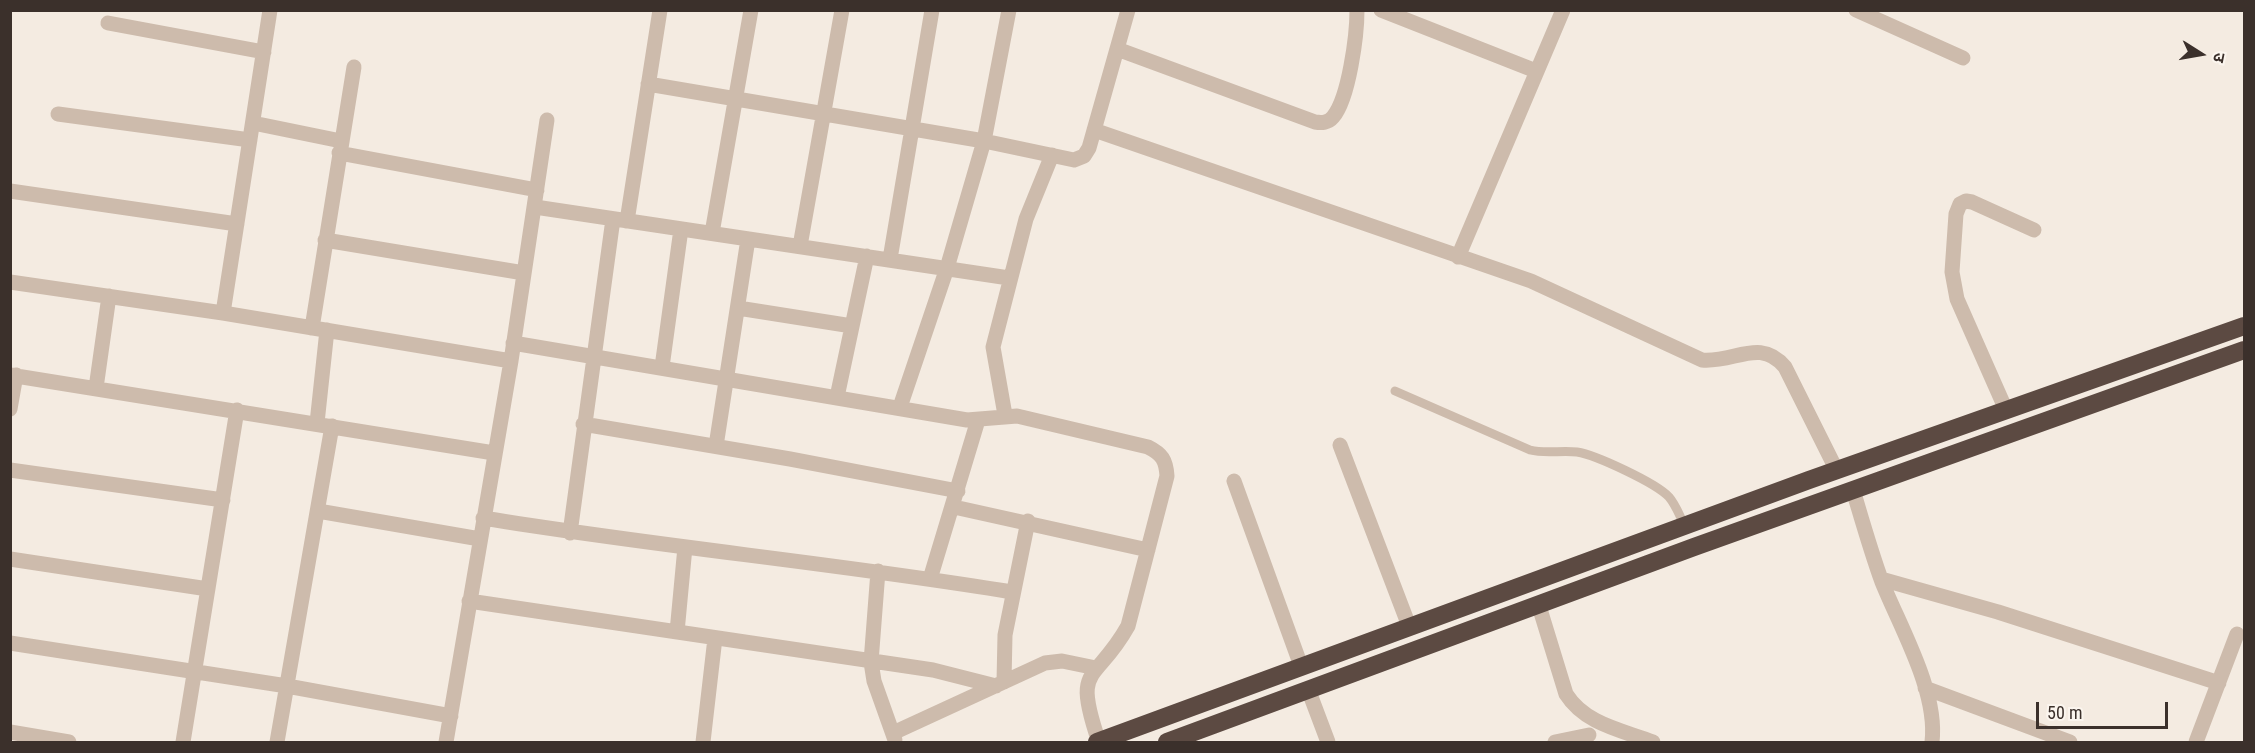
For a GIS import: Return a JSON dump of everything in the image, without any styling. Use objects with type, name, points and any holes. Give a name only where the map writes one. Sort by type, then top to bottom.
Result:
[{"type":"highway","points":[[1098,742],[1409,626],[2244,326]]},
{"type":"highway","points":[[1167,742],[1852,490],[2244,350]]},
{"type":"street","points":[[223,313],[270,10]]},
{"type":"street","points":[[570,532],[592,356],[648,84],[660,10]]},
{"type":"street","points":[[712,233],[751,10]]},
{"type":"street","points":[[801,246],[842,10]]},
{"type":"street","points":[[890,260],[910,129],[932,10]]},
{"type":"street","points":[[900,407],[947,268],[984,141],[1009,10]]},
{"type":"street","points":[[648,84],[984,141],[1074,160],[1084,156],[1094,130],[1128,10]]},
{"type":"street","points":[[1117,49],[1315,122],[1325,123],[1332,118],[1342,95],[1357,36],[1357,10]]},
{"type":"street","points":[[1381,10],[1536,71]]},
{"type":"street","points":[[1458,257],[1563,10]]},
{"type":"street","points":[[1856,10],[1963,58]]},
{"type":"street","points":[[108,23],[264,52]]},
{"type":"street","points":[[277,742],[318,511],[325,425],[320,329],[325,240],[354,67]]},
{"type":"street","points":[[58,114],[250,140]]},
{"type":"street","points":[[446,742],[511,361],[547,120]]},
{"type":"street","points":[[253,123],[340,147],[537,190]]},
{"type":"street","points":[[1094,130],[1531,281],[1702,360],[1715,361],[1766,351],[1775,356],[1785,367],[1837,471]]},
{"type":"street","points":[[1005,415],[993,347],[1026,219],[1052,155]]},
{"type":"street","points":[[10,191],[237,224]]},
{"type":"street","points":[[2006,410],[1957,299],[1952,272],[1956,214],[1960,204],[1966,201],[1972,202],[2034,230]]},
{"type":"street","points":[[535,207],[1009,278]]},
{"type":"street","points":[[662,367],[681,229]]},
{"type":"street","points":[[716,446],[748,239]]},
{"type":"street","points":[[325,240],[524,273]]},
{"type":"street","points":[[837,397],[867,256]]},
{"type":"street","points":[[10,282],[223,313],[511,361]]},
{"type":"street","points":[[96,388],[109,296]]},
{"type":"street","points":[[738,308],[852,326]]},
{"type":"street","points":[[513,344],[978,420],[1005,415],[1058,425],[1148,447],[1161,453],[1166,463],[1167,476],[1128,626],[1119,642],[1087,681],[1085,694],[1098,742]]},
{"type":"street","points":[[10,409],[13,375],[494,453]]},
{"type":"street","points":[[183,742],[237,410]]},
{"type":"street","points":[[930,579],[954,507],[978,420]]},
{"type":"street","points":[[584,424],[958,491]]},
{"type":"street","points":[[1340,445],[1409,626]]},
{"type":"street","points":[[10,470],[223,500]]},
{"type":"street","points":[[1234,481],[1300,666]]},
{"type":"street","points":[[1852,490],[1881,579],[1925,688],[1932,712],[1932,742]]},
{"type":"street","points":[[954,507],[1148,550]]},
{"type":"street","points":[[318,511],[480,539]]},
{"type":"street","points":[[483,518],[570,532],[878,571],[1012,592]]},
{"type":"street","points":[[1000,684],[1012,592],[1028,522]]},
{"type":"street","points":[[677,632],[686,547]]},
{"type":"street","points":[[10,558],[208,589]]},
{"type":"street","points":[[878,571],[871,662],[874,681],[895,738],[1045,663],[1062,661],[1096,668]]},
{"type":"street","points":[[1881,579],[2218,683]]},
{"type":"street","points":[[470,601],[943,672],[1000,684]]},
{"type":"street","points":[[1539,606],[1566,694],[1574,706],[1591,719],[1653,742]]},
{"type":"street","points":[[2196,742],[2237,634]]},
{"type":"street","points":[[703,742],[714,638]]},
{"type":"street","points":[[10,643],[287,686],[450,716]]},
{"type":"street","points":[[1925,688],[2037,737],[2070,742]]},
{"type":"street","points":[[1308,689],[1328,742]]},
{"type":"street","points":[[1555,742],[1589,739],[1591,719]]},
{"type":"street","points":[[10,732],[69,742]]},
{"type":"lane","points":[[1395,391],[1530,450],[1544,453],[1580,453],[1635,476],[1658,487],[1670,498],[1685,526]]}]
